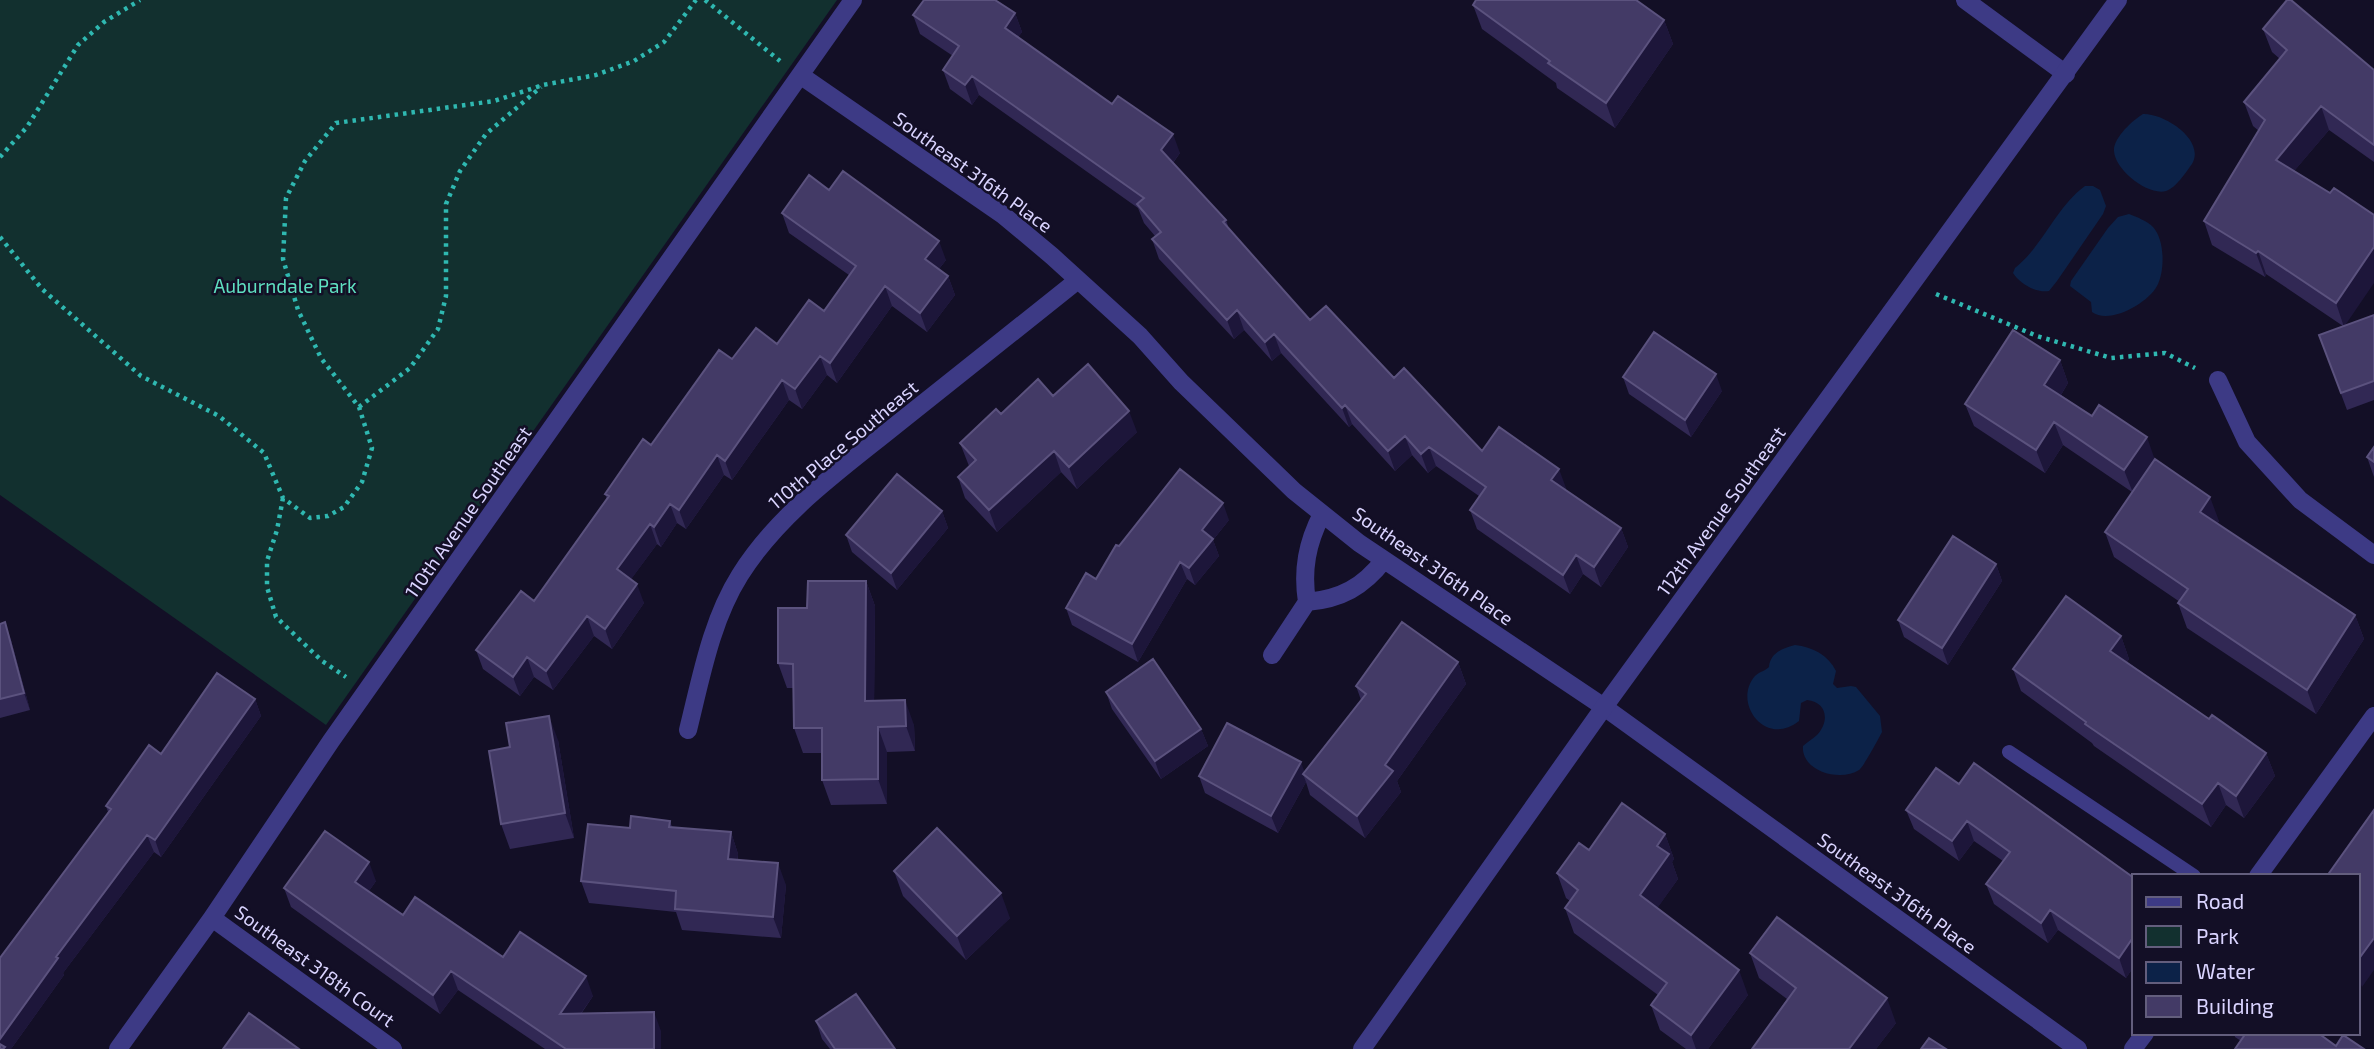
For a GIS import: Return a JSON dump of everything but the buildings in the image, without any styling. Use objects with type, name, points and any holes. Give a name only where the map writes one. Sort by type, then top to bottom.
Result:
[{"type":"street","name":"110th Avenue Southeast","points":[[118,1049],[853,0]]},
{"type":"street","points":[[1965,0],[2066,74]]},
{"type":"street","name":"112th Avenue Southeast","points":[[1362,1049],[1604,707],[2118,0]]},
{"type":"street","name":"Southeast 316th Place","points":[[800,75],[1003,215],[1140,336],[1181,382],[1244,444],[1322,514],[1384,559],[1604,707],[2078,1049]]},
{"type":"street","name":"110th Place Southeast","points":[[688,730],[708,650],[722,611],[739,577],[763,542],[795,508],[835,473],[1078,280]]},
{"type":"street","points":[[2218,380],[2247,442],[2300,500],[2374,555]]},
{"type":"street","points":[[1272,655],[1307,602],[1305,565],[1314,530],[1322,514]]},
{"type":"street","points":[[1307,602],[1346,594],[1374,573],[1384,559]]},
{"type":"street","points":[[2259,874],[2374,716]]},
{"type":"street","name":"Southeast 318th Court","points":[[212,918],[393,1049]]},
{"type":"lane","points":[[2009,752],[2191,874]]},
{"type":"path","points":[[0,157],[27,127],[78,45],[104,22],[140,0]]},
{"type":"path","points":[[0,237],[42,289],[141,376],[219,416],[264,453],[283,498],[310,518],[328,516],[344,507],[362,482],[372,448],[359,407],[321,358],[298,310],[284,259],[286,198],[305,160],[336,123],[494,101],[543,85],[596,75],[634,61],[664,42],[696,0]]},
{"type":"path","points":[[705,0],[759,46],[800,75]]},
{"type":"path","points":[[359,407],[410,368],[438,329],[446,296],[446,204],[460,171],[486,134],[543,85]]},
{"type":"path","points":[[1912,285],[2049,339],[2111,358],[2165,353],[2218,380]]},
{"type":"path","points":[[283,498],[278,530],[267,561],[267,587],[276,617],[322,662],[367,692]]},
{"type":"green space","name":"Auburndale Park","points":[[0,0],[837,0],[326,725],[0,495]]},
{"type":"water","points":[[2143,114],[2171,123],[2188,137],[2193,146],[2195,155],[2192,164],[2177,183],[2166,191],[2150,190],[2142,186],[2126,173],[2116,158],[2114,151],[2120,135]]},
{"type":"water","points":[[2085,186],[2100,190],[2106,206],[2103,214],[2049,291],[2029,287],[2013,273],[2015,268],[2034,249],[2066,205]]},
{"type":"water","points":[[2129,214],[2148,223],[2157,233],[2163,256],[2160,280],[2152,293],[2137,305],[2118,314],[2100,315],[2092,312],[2091,302],[2070,286],[2071,281],[2108,228],[2118,217]]},
{"type":"water","points":[[1795,645],[1824,656],[1836,671],[1833,684],[1837,688],[1856,687],[1880,716],[1882,732],[1859,770],[1833,775],[1808,762],[1803,746],[1817,735],[1824,724],[1824,713],[1819,704],[1807,700],[1801,703],[1799,721],[1786,728],[1775,729],[1764,725],[1750,709],[1747,698],[1755,676],[1769,667],[1778,652]]}]
